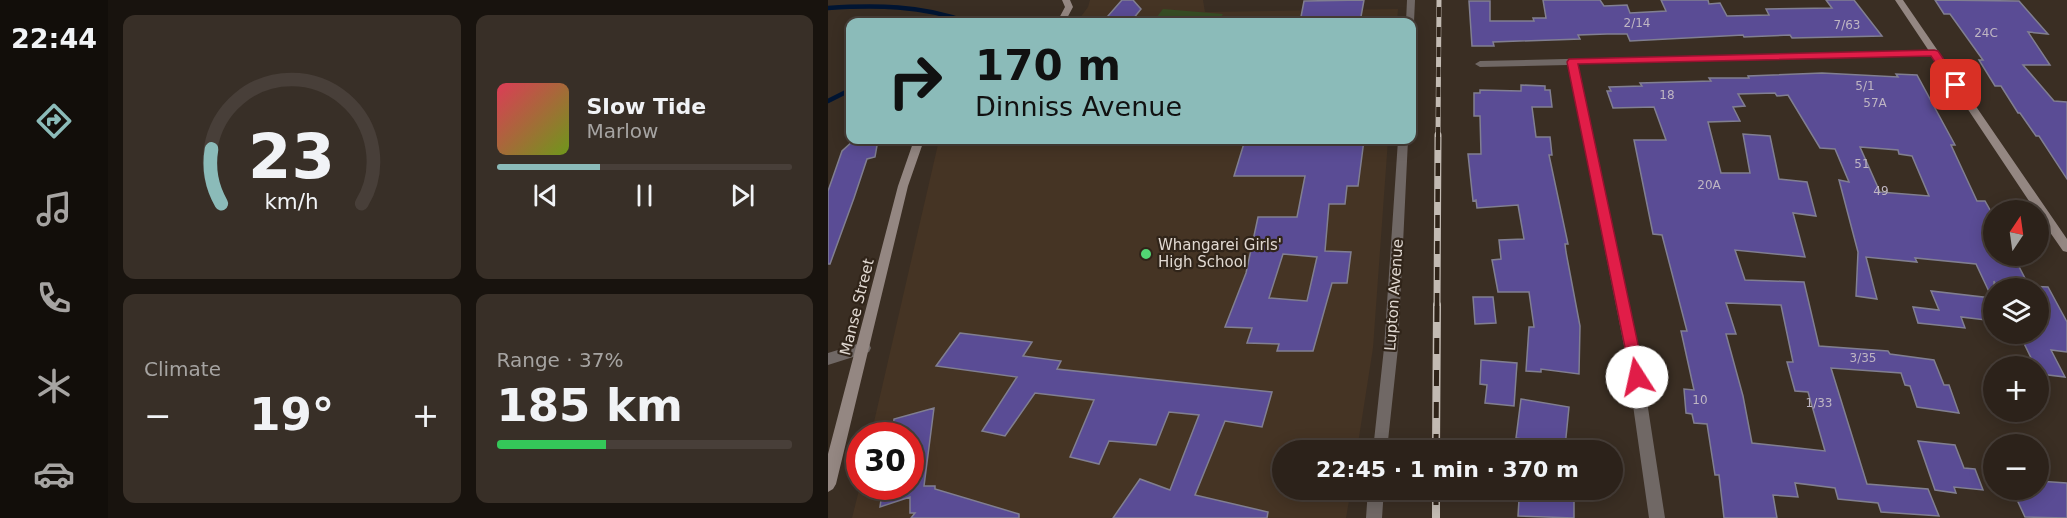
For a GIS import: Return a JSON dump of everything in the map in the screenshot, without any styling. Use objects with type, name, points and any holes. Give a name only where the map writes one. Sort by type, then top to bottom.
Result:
[{"type":"street","points":[[1063,18],[1069,7],[1066,0]]},
{"type":"street","points":[[1410,18],[1411,0]]},
{"type":"street","points":[[1899,0],[2067,248]]},
{"type":"street","points":[[1479,64],[1934,53]]},
{"type":"street","points":[[1572,62],[1634,356],[1657,518]]},
{"type":"street","name":"Manse Street","points":[[828,484],[903,186],[918,144]]},
{"type":"street","name":"Lupton Avenue","points":[[1381,440],[1391,348],[1403,144]]},
{"type":"street","points":[[828,358],[864,348]]},
{"type":"street","points":[[1374,518],[1376,500]]},
{"type":"shaded area","points":[[1090,0],[1203,0],[1205,12],[1398,9],[1397,18],[1080,18]]},
{"type":"shaded area","name":"Whangarei Girls' High School","points":[[938,144],[1388,144],[1373,348],[1359,440],[1272,440],[1272,500],[1349,500],[1346,518],[852,518],[856,500],[924,500],[924,422],[874,422]]},
{"type":"green space","points":[[1163,9],[1223,14],[1220,18],[1156,18]]},
{"type":"building","points":[[1122,0],[1133,0],[1141,9],[1134,18],[1107,17]]},
{"type":"building","points":[[1364,0],[1361,18],[1301,18],[1304,1]]},
{"type":"building","points":[[1543,0],[1600,0],[1604,6],[1627,5],[1630,13],[1666,11],[1661,0],[1708,0],[1709,4],[1720,3],[1727,16],[1769,15],[1766,9],[1832,8],[1826,0],[1854,0],[1882,36],[1792,38],[1790,35],[1744,37],[1743,35],[1630,41],[1627,34],[1607,34],[1578,35],[1580,39],[1493,42],[1494,46],[1472,46],[1469,1],[1490,1],[1490,21],[1534,21],[1533,18],[1546,18]]},
{"type":"building","points":[[1935,0],[2019,1],[2048,34],[2028,32],[2050,65],[2023,65],[2054,101],[2067,102],[2067,179],[2039,136],[2036,136],[2018,113],[2001,86],[1995,86],[1979,60],[1983,60],[1950,14],[1944,14]]},
{"type":"building","points":[[1822,73],[1898,77],[1896,74],[1917,75],[1955,145],[1951,145],[1977,201],[1983,201],[1983,266],[2019,266],[2025,278],[1983,279],[1976,264],[1915,258],[1917,262],[1866,257],[1877,299],[1856,296],[1858,252],[1839,180],[1849,182],[1835,149],[1820,148],[1788,95],[1738,94],[1745,106],[1733,107],[1740,121],[1708,122],[1721,173],[1750,173],[1743,134],[1770,136],[1779,179],[1807,182],[1816,216],[1793,213],[1805,257],[1735,250],[1745,280],[1804,282],[1819,346],[1888,351],[1890,354],[1934,360],[1944,385],[1949,385],[1959,413],[1917,407],[1910,386],[1905,385],[1901,373],[1831,368],[1867,484],[1928,489],[1939,516],[1881,512],[1878,503],[1838,499],[1835,488],[1795,483],[1798,497],[1773,495],[1777,518],[1724,518],[1719,475],[1715,475],[1707,424],[1694,423],[1692,414],[1686,413],[1684,389],[1694,390],[1681,331],[1687,331],[1662,235],[1653,234],[1634,140],[1666,140],[1654,107],[1613,108],[1607,91],[1611,91],[1609,87],[1642,86],[1640,83],[1711,81],[1709,78],[1749,78],[1748,76]],"holes":[[[1860,147],[1898,150],[1899,154],[1912,156],[1929,196],[1880,192]],[[1726,303],[1781,305],[1793,362],[1787,362],[1795,391],[1808,392],[1825,451],[1752,443],[1743,396],[1726,334],[1736,334]]]},
{"type":"building","points":[[1521,85],[1545,86],[1545,90],[1550,90],[1552,107],[1532,107],[1536,137],[1550,137],[1552,155],[1549,155],[1568,244],[1565,244],[1566,252],[1580,326],[1579,374],[1541,369],[1541,372],[1526,371],[1529,327],[1534,327],[1529,292],[1498,292],[1492,260],[1501,259],[1499,240],[1524,239],[1518,205],[1477,208],[1476,200],[1473,201],[1468,154],[1481,154],[1480,116],[1474,116],[1474,93],[1480,93],[1480,90],[1521,91]]},
{"type":"building","points":[[850,144],[877,144],[875,157],[867,159],[830,264],[828,264],[828,191],[842,151]]},
{"type":"building","points":[[1244,144],[1363,144],[1358,186],[1347,186],[1345,204],[1329,204],[1325,251],[1351,252],[1347,283],[1332,283],[1313,351],[1277,351],[1279,344],[1247,343],[1252,328],[1225,327],[1246,273],[1258,217],[1297,217],[1305,176],[1234,176]],"holes":[[[1283,254],[1317,257],[1307,301],[1269,298]]]},
{"type":"building","points":[[2049,289],[2067,322],[2067,352],[2051,350],[2065,377],[2049,375],[2049,356],[2030,356],[2024,344],[2049,344]]},
{"type":"building","points":[[1931,291],[1983,297],[1983,320],[1961,317],[1965,328],[1918,323],[1913,307],[1939,310]]},
{"type":"building","points":[[1473,297],[1493,297],[1496,323],[1475,324]]},
{"type":"building","points":[[960,333],[1032,342],[1023,356],[1061,361],[1057,369],[1272,392],[1262,427],[1225,421],[1195,495],[1268,512],[1267,518],[1113,518],[1140,479],[1170,490],[1199,415],[1169,412],[1156,445],[1109,441],[1099,464],[1070,457],[1094,400],[1035,393],[1005,436],[982,431],[1017,377],[936,366]]},
{"type":"building","points":[[1481,360],[1517,363],[1514,406],[1485,403],[1487,385],[1480,384]]},
{"type":"building","points":[[1521,399],[1569,407],[1566,440],[1516,438]]},
{"type":"building","points":[[934,408],[924,486],[924,422],[894,422],[894,419]]},
{"type":"building","points":[[1918,441],[1955,445],[1964,468],[1975,469],[1983,490],[1954,487],[1956,493],[1935,490]]},
{"type":"building","points":[[2049,482],[2067,483],[2067,518],[2025,517],[2017,500],[2049,500]]},
{"type":"building","points":[[924,486],[935,486],[935,489],[1019,514],[1019,518],[911,518],[915,513],[910,513],[910,500],[924,500]]},
{"type":"building","points":[[881,500],[901,500],[880,507]]},
{"type":"building","points":[[1519,500],[1574,500],[1574,518],[1518,516]]},
{"type":"waterway","points":[[828,8],[916,9],[955,18]]},
{"type":"waterway","points":[[828,101],[846,92]]},
{"type":"railway","points":[[1438,137],[1439,0]]},
{"type":"railway","points":[[1437,306],[1438,135]]},
{"type":"railway","points":[[1436,440],[1437,305]]},
{"type":"railway","points":[[1436,500],[1436,518]]},
{"type":"place","name":"Whangarei Girls' High School","points":[[1146,254]]},
{"type":"route","points":[[1637,377],[1572,62],[1934,53],[1956,85]]}]
